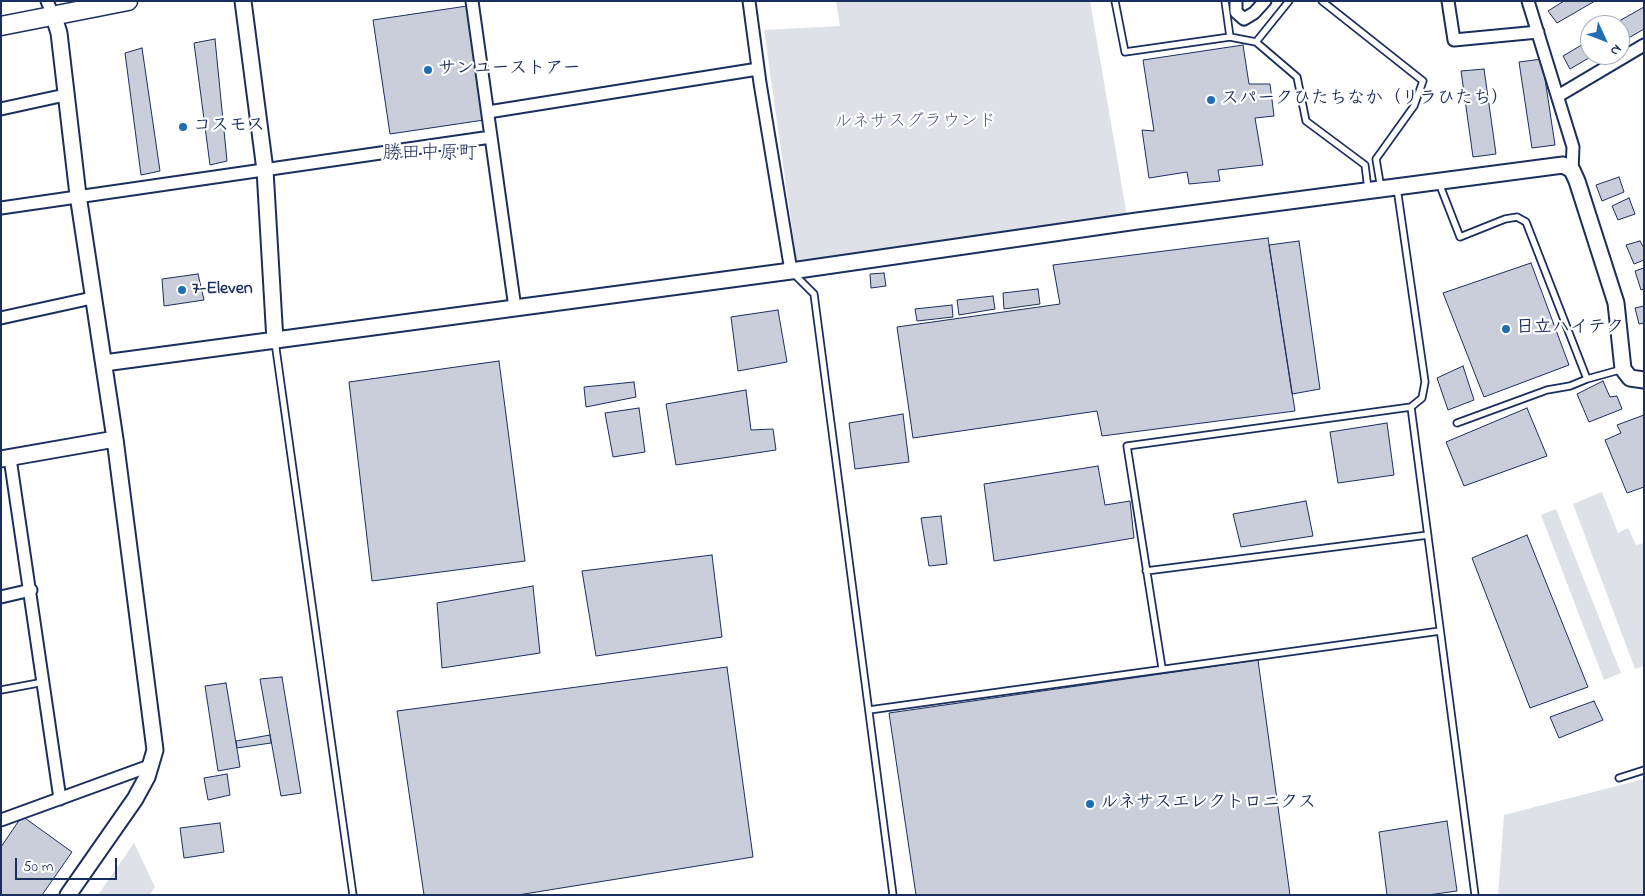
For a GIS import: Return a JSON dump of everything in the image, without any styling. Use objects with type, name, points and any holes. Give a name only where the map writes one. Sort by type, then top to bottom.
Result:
[{"type":"main road","points":[[1,26],[50,9],[128,1]]},
{"type":"street","points":[[243,1],[265,170],[275,341]]},
{"type":"street","points":[[472,1],[515,308]]},
{"type":"street","points":[[749,1],[758,69],[791,271]]},
{"type":"street","points":[[1236,1],[1236,12],[1244,19],[1254,13],[1266,1]]},
{"type":"street","points":[[1448,1],[1454,40],[1538,32]]},
{"type":"street","points":[[1528,1],[1573,147],[1572,170],[1616,304],[1623,369],[1630,378],[1644,380]]},
{"type":"street","points":[[50,9],[59,33],[78,195],[92,298],[115,439],[155,750],[152,766],[135,799],[68,895]]},
{"type":"street","points":[[1558,96],[1644,45]]},
{"type":"street","points":[[488,112],[758,69]]},
{"type":"street","points":[[1,109],[65,94]]},
{"type":"street","points":[[1,208],[78,195],[491,137]]},
{"type":"street","points":[[104,363],[791,271],[1137,221],[1396,188],[1540,167],[1563,165],[1572,170]]},
{"type":"street","points":[[1,318],[92,298]]},
{"type":"street","points":[[60,799],[31,590],[6,458],[115,439]]},
{"type":"street","points":[[1,597],[31,590]]},
{"type":"street","points":[[1,820],[152,766]]},
{"type":"lane","points":[[1114,1],[1125,52],[1230,37],[1256,42],[1297,77],[1306,121],[1365,165],[1375,190]]},
{"type":"lane","points":[[1225,1],[1230,37]]},
{"type":"lane","points":[[1256,42],[1289,1]]},
{"type":"lane","points":[[1322,1],[1423,81],[1414,106],[1376,159],[1375,190]]},
{"type":"lane","points":[[1438,182],[1460,237],[1505,219],[1517,217],[1526,222],[1587,379]]},
{"type":"lane","points":[[1162,668],[1127,446],[1411,407],[1422,398],[1425,382],[1396,188]]},
{"type":"lane","points":[[791,271],[814,294],[893,895]]},
{"type":"lane","points":[[275,341],[353,895]]},
{"type":"lane","points":[[1457,423],[1547,390],[1570,386],[1623,369]]},
{"type":"lane","points":[[1411,407],[1475,895]]},
{"type":"lane","points":[[1146,571],[1428,535]]},
{"type":"lane","points":[[869,710],[1440,631]]},
{"type":"lane","points":[[1,690],[44,682]]},
{"type":"lane","points":[[1619,778],[1644,770]]},
{"type":"green space","name":"ルネサスグラウンド","points":[[836,1],[1090,1],[1127,216],[797,263],[764,30],[840,26]]},
{"type":"green space","points":[[1602,492],[1618,533],[1628,528],[1636,545],[1644,543],[1644,666],[1635,669],[1573,504]]},
{"type":"green space","points":[[1556,509],[1621,673],[1604,680],[1541,515]]},
{"type":"green space","points":[[1644,779],[1644,895],[1498,895],[1504,815]]},
{"type":"green space","points":[[134,843],[155,887],[150,895],[98,895]]},
{"type":"building","points":[[1564,1],[1595,1],[1557,23],[1548,11]]},
{"type":"building","name":"サンユーストアー","points":[[467,6],[484,120],[390,134],[373,20]]},
{"type":"building","points":[[1644,7],[1644,29],[1630,37],[1630,15]]},
{"type":"building","points":[[215,39],[227,161],[210,165],[194,43]]},
{"type":"building","name":"スパークひたちなか（リラひたち）","points":[[1243,45],[1249,84],[1270,84],[1274,116],[1255,118],[1263,165],[1218,170],[1220,181],[1189,184],[1187,172],[1149,178],[1142,130],[1154,131],[1143,60]]},
{"type":"building","points":[[1580,46],[1580,63],[1570,69],[1563,56]]},
{"type":"building","points":[[142,48],[160,171],[141,175],[125,53]]},
{"type":"building","points":[[1542,59],[1555,145],[1532,148],[1519,62]]},
{"type":"building","points":[[1484,69],[1496,154],[1473,157],[1461,71]]},
{"type":"building","points":[[1619,177],[1624,192],[1602,201],[1596,185]]},
{"type":"building","points":[[1629,198],[1635,214],[1618,220],[1612,206]]},
{"type":"building","points":[[1268,238],[1295,411],[1102,436],[1097,411],[913,438],[897,327],[1060,304],[1053,265]]},
{"type":"building","points":[[1299,241],[1320,389],[1292,394],[1269,245]]},
{"type":"building","points":[[1640,241],[1644,248],[1644,260],[1634,264],[1626,245]]},
{"type":"building","name":"日立ハイテク","points":[[1531,263],[1569,365],[1484,397],[1443,293]]},
{"type":"building","points":[[1644,268],[1644,289],[1641,290],[1635,271]]},
{"type":"building","points":[[884,273],[886,286],[871,288],[870,274]]},
{"type":"building","name":"7-Eleven","points":[[198,274],[204,300],[164,306],[162,279]]},
{"type":"building","points":[[1038,289],[1040,304],[1004,309],[1003,293]]},
{"type":"building","points":[[993,296],[995,309],[959,315],[957,300]]},
{"type":"building","points":[[952,305],[953,317],[917,321],[915,309]]},
{"type":"building","points":[[1644,306],[1644,323],[1639,324],[1635,308]]},
{"type":"building","points":[[778,310],[787,362],[738,371],[731,317]]},
{"type":"building","points":[[499,361],[525,561],[372,581],[349,382]]},
{"type":"building","points":[[1463,366],[1474,400],[1448,410],[1437,378]]},
{"type":"building","points":[[1603,381],[1610,397],[1617,396],[1622,409],[1589,422],[1577,394]]},
{"type":"building","points":[[634,382],[636,397],[586,407],[584,387]]},
{"type":"building","points":[[746,390],[751,430],[773,429],[776,450],[676,465],[666,404]]},
{"type":"building","points":[[639,408],[645,452],[613,457],[605,413]]},
{"type":"building","points":[[1527,408],[1547,456],[1464,486],[1446,442]]},
{"type":"building","points":[[903,414],[909,462],[855,469],[849,423]]},
{"type":"building","points":[[1644,415],[1644,487],[1627,493],[1605,440],[1621,433],[1617,425]]},
{"type":"building","points":[[1387,423],[1394,475],[1338,483],[1330,432]]},
{"type":"building","points":[[1098,466],[1105,505],[1130,501],[1134,538],[994,561],[984,484]]},
{"type":"building","points":[[1306,501],[1313,536],[1241,547],[1233,514]]},
{"type":"building","points":[[941,516],[947,564],[929,566],[921,518]]},
{"type":"building","points":[[1527,535],[1588,687],[1530,708],[1472,558]]},
{"type":"building","points":[[712,555],[722,637],[596,656],[582,571]]},
{"type":"building","points":[[533,586],[540,653],[442,668],[437,603]]},
{"type":"building","name":"ルネサスエレクトロニクス","points":[[1258,660],[1290,895],[916,895],[889,713]]},
{"type":"building","points":[[727,667],[753,857],[518,895],[424,895],[397,711]]},
{"type":"building","points":[[282,677],[301,793],[281,796],[260,679]]},
{"type":"building","points":[[226,683],[240,767],[218,771],[205,686]]},
{"type":"building","points":[[1594,701],[1603,720],[1559,738],[1550,717]]},
{"type":"building","points":[[270,735],[271,743],[237,748],[236,741]]},
{"type":"building","points":[[227,774],[230,795],[208,800],[204,778]]},
{"type":"building","points":[[22,816],[72,852],[42,895],[1,895],[1,847]]},
{"type":"building","points":[[1447,821],[1457,891],[1428,895],[1387,895],[1379,832]]},
{"type":"building","points":[[220,823],[224,852],[184,858],[180,828]]},
{"type":"place","name":"サンユーストアー","points":[[428,70]]},
{"type":"place","name":"スパークひたちなか（リラひたち）","points":[[1211,100]]},
{"type":"place","name":"コスモス","points":[[183,127]]},
{"type":"place","name":"7-Eleven","points":[[182,290]]},
{"type":"place","name":"日立ハイテク","points":[[1506,329]]},
{"type":"place","name":"ルネサスエレクトロニクス","points":[[1090,804]]},
{"type":"district","name":"勝田中原町","points":[[430,155]]}]
